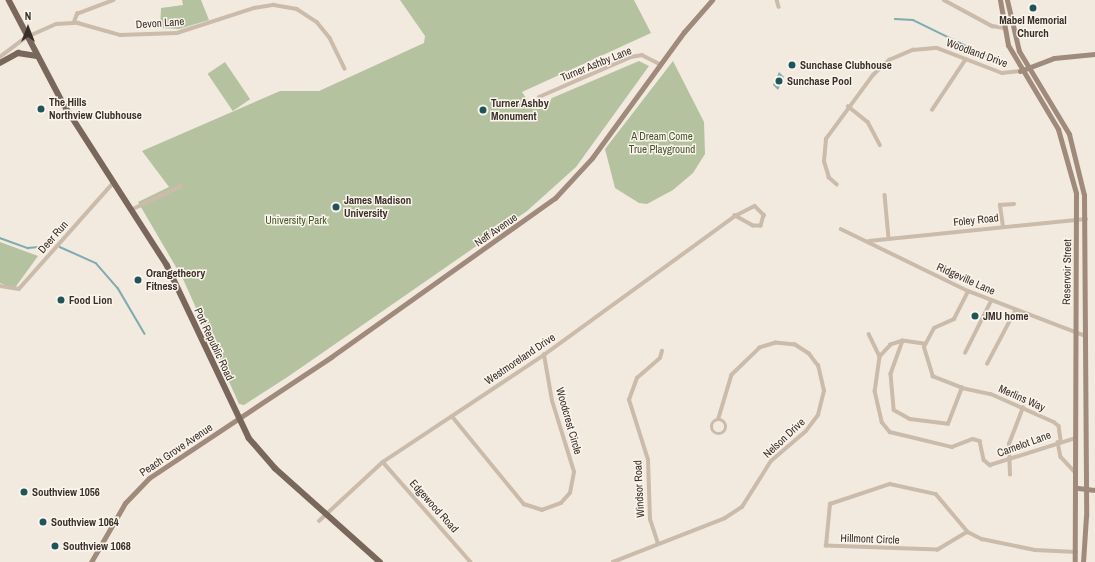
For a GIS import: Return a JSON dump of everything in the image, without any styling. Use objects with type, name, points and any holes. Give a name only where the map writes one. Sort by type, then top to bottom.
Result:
[{"type":"main road","name":"Port Republic Road","points":[[9,0],[37,56],[114,182],[133,209],[172,277],[239,420],[267,460],[380,562]]},
{"type":"main road","name":"Neff Avenue","points":[[239,420],[545,207],[592,158],[660,64],[712,0]]},
{"type":"main road","name":"Reservoir Street","points":[[1000,0],[1004,28],[1020,71],[1050,115],[1064,144],[1075,184],[1077,220],[1076,333],[1078,488],[1075,562]]},
{"type":"main road","name":"Reservoir Street","points":[[1007,0],[1015,41],[1069,134],[1077,156],[1086,219],[1086,488],[1082,562]]},
{"type":"main road","points":[[0,63],[18,53],[37,56]]},
{"type":"main road","points":[[1020,71],[1054,58],[1095,54]]},
{"type":"main road","name":"Peach Grove Avenue","points":[[91,562],[122,508],[140,487],[239,420]]},
{"type":"main road","points":[[1078,488],[1095,490]]},
{"type":"street","points":[[74,22],[77,14],[114,0]]},
{"type":"street","points":[[777,0],[779,7]]},
{"type":"street","points":[[944,0],[992,26],[1004,28]]},
{"type":"street","name":"Devon Lane","points":[[0,57],[27,37],[53,25],[74,22],[118,35],[177,33],[259,6],[287,6],[307,14],[323,28],[345,69]]},
{"type":"street","name":"Woodland Drive","points":[[837,185],[829,178],[823,150],[831,128],[878,70],[903,53],[937,48],[1002,73],[1020,71]]},
{"type":"street","name":"Turner Ashby Lane","points":[[539,97],[631,57],[642,56],[660,64]]},
{"type":"street","points":[[932,110],[966,59]]},
{"type":"street","points":[[848,106],[868,122],[880,145]]},
{"type":"street","name":"Deer Run","points":[[0,286],[19,289],[114,182]]},
{"type":"street","points":[[133,209],[181,186]]},
{"type":"street","points":[[885,195],[889,238]]},
{"type":"street","points":[[1003,227],[1000,205],[1014,204]]},
{"type":"street","name":"Westmoreland Drive","points":[[319,521],[383,462],[544,355],[735,216],[755,206],[762,210],[765,221],[756,227],[735,216]]},
{"type":"street","name":"Foley Road","points":[[868,241],[1086,219]]},
{"type":"street","name":"Ridgeville Lane","points":[[841,229],[968,291],[1015,311],[1086,336]]},
{"type":"street","points":[[870,334],[880,357],[891,345],[903,341],[924,344],[935,326],[952,320],[968,291]]},
{"type":"street","points":[[965,353],[991,301]]},
{"type":"street","points":[[987,364],[1015,311]]},
{"type":"street","points":[[903,341],[891,374],[894,410],[900,416],[946,425],[962,388]]},
{"type":"street","name":"Nelson Drive","points":[[613,562],[730,516],[744,504],[770,461],[806,431],[818,415],[824,391],[818,366],[809,354],[795,345],[776,343],[762,346],[744,360],[732,375],[718,418],[712,428],[720,435],[725,428],[718,418]]},
{"type":"street","name":"Merlins Way","points":[[924,344],[933,377],[962,388],[991,394],[1054,422],[1059,426],[1060,441]]},
{"type":"street","name":"Windsor Road","points":[[658,544],[650,520],[648,460],[630,400],[637,378],[660,358],[662,351]]},
{"type":"street","name":"Woodcrest Circle","points":[[452,416],[522,502],[540,510],[561,503],[571,491],[574,472],[552,401],[544,355]]},
{"type":"street","name":"Camelot Lane","points":[[880,357],[875,391],[879,416],[890,432],[952,447],[973,439],[984,447],[987,464],[1060,441],[1077,438]]},
{"type":"street","points":[[1010,475],[1010,444],[1023,408]]},
{"type":"street","points":[[1060,441],[1059,453],[1074,471]]},
{"type":"street","name":"Edgewood Road","points":[[383,462],[471,562]]},
{"type":"street","name":"Hillmont Circle","points":[[968,532],[938,550],[826,546],[830,504],[883,484],[936,494],[968,532],[982,539],[1035,550],[1076,552]]},
{"type":"green space","points":[[182,0],[201,0],[209,20],[179,29],[160,28],[161,8],[183,5]]},
{"type":"green space","name":"University Park","points":[[400,0],[634,0],[651,33],[522,92],[533,109],[543,109],[552,98],[639,61],[649,66],[576,167],[527,211],[289,376],[244,405],[239,404],[183,279],[138,202],[169,187],[142,151],[280,91],[319,91],[424,43],[425,36]]},
{"type":"green space","name":"A Dream Come True Playground","points":[[673,61],[704,122],[705,154],[693,173],[673,190],[647,204],[639,203],[615,188],[605,149]]},
{"type":"green space","points":[[225,62],[250,99],[233,111],[208,74]]},
{"type":"green space","points":[[0,242],[38,256],[14,289],[0,283]]},
{"type":"water","name":"Sunchase Pool","points":[[779,72],[784,77],[778,90],[773,85]]},
{"type":"waterway","points":[[895,19],[913,20],[995,60]]},
{"type":"waterway","points":[[0,238],[28,248],[50,246]]},
{"type":"waterway","points":[[60,247],[96,263],[118,288],[145,334]]},
{"type":"place","name":"Mabel Memorial Church","points":[[1033,8]]},
{"type":"place","name":"Sunchase Clubhouse","points":[[792,65]]},
{"type":"place","name":"Sunchase Pool","points":[[779,81]]},
{"type":"place","name":"The Hills Northview Clubhouse","points":[[41,109]]},
{"type":"place","name":"Turner Ashby Monument","points":[[483,110]]},
{"type":"place","name":"James Madison University","points":[[336,207]]},
{"type":"place","name":"Orangetheory Fitness","points":[[138,280]]},
{"type":"place","name":"Food Lion","points":[[61,300]]},
{"type":"place","name":"JMU home","points":[[975,316]]},
{"type":"place","name":"Southview 1056","points":[[24,492]]},
{"type":"place","name":"Southview 1064","points":[[43,522]]},
{"type":"place","name":"Southview 1068","points":[[55,546]]}]
